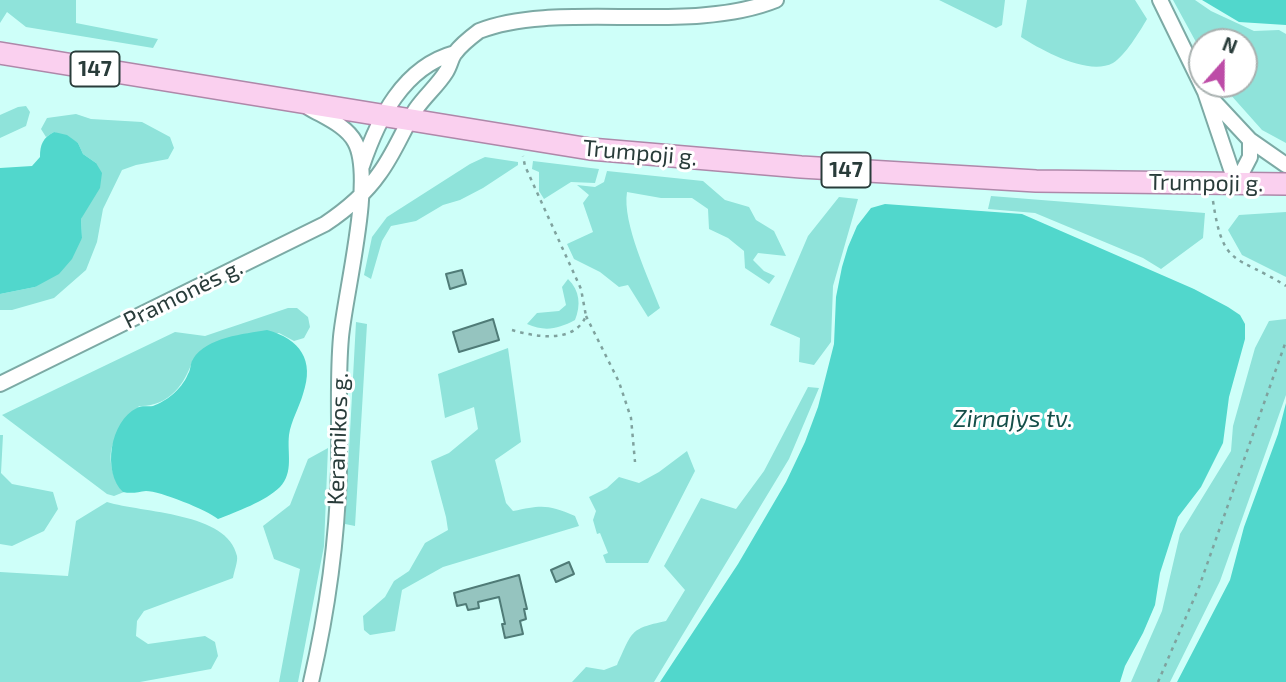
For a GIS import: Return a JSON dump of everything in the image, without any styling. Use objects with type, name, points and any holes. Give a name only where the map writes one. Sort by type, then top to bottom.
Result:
[{"type":"main road","name":"Trumpoji g.","points":[[0,53],[590,149],[801,167],[1036,181],[1286,184]]},
{"type":"street","points":[[361,168],[372,137],[394,98],[409,80],[438,58],[455,53],[480,31],[499,21],[528,11],[561,6],[742,10],[776,0]]},
{"type":"street","points":[[1160,0],[1188,57]]},
{"type":"street","name":"Pramonės g.","points":[[0,384],[325,224],[361,195],[380,172],[408,121],[446,72],[455,53]]},
{"type":"street","points":[[1207,98],[1236,184]]},
{"type":"street","points":[[1211,98],[1250,140],[1286,164]]},
{"type":"street","points":[[301,103],[343,128],[355,142],[361,168],[361,195]]},
{"type":"street","points":[[1236,184],[1250,157],[1250,140]]},
{"type":"street","name":"Keramikos g.","points":[[311,682],[323,625],[331,563],[339,472],[338,397],[341,337],[361,195]]},
{"type":"path","points":[[519,139],[525,166],[581,289],[586,316],[619,382],[631,418],[635,462]]},
{"type":"path","points":[[1213,183],[1216,220],[1224,248],[1246,266],[1286,286]]},
{"type":"path","points":[[512,330],[539,337],[564,334],[579,328],[586,316]]},
{"type":"path","points":[[1157,682],[1199,587],[1286,341]]},
{"type":"shaded area","points":[[0,0],[76,0],[76,23],[158,39],[153,48],[26,27],[7,12],[0,23]]},
{"type":"shaded area","points":[[939,0],[1005,0],[1002,25],[996,28]]},
{"type":"shaded area","points":[[1027,0],[1135,0],[1147,19],[1118,60],[1103,66],[1091,66],[1066,60],[1021,37]]},
{"type":"shaded area","points":[[1173,0],[1195,0],[1211,11],[1248,28],[1188,28]]},
{"type":"shaded area","points":[[1279,30],[1286,34],[1286,143],[1262,130],[1233,98],[1258,98],[1258,31]]},
{"type":"shaded area","points":[[26,106],[30,112],[26,126],[0,138],[0,115]]},
{"type":"shaded area","points":[[76,114],[91,119],[142,122],[170,137],[174,148],[168,159],[122,170],[103,209],[97,242],[86,270],[54,298],[12,310],[0,310],[0,294],[35,287],[82,238],[81,219],[96,163],[83,154],[78,143],[54,132],[46,137],[41,129],[47,118]]},
{"type":"shaded area","points":[[485,157],[518,162],[518,165],[460,200],[443,205],[416,221],[391,226],[382,241],[371,279],[364,275],[372,237],[387,217]]},
{"type":"shaded area","points":[[533,161],[599,169],[595,183],[571,182],[544,199],[539,191],[539,172],[532,169]]},
{"type":"shaded area","points":[[607,171],[703,181],[725,200],[749,207],[756,220],[774,231],[786,256],[758,253],[753,260],[764,271],[775,276],[769,284],[745,268],[744,251],[728,238],[709,229],[708,209],[692,198],[661,198],[627,192],[632,235],[660,308],[648,317],[628,285],[619,287],[600,272],[574,259],[567,244],[593,232],[583,203],[589,195],[577,185],[595,187],[604,182]]},
{"type":"shaded area","points":[[991,196],[1205,213],[1203,238],[1161,269],[1143,258],[1035,213],[988,209]]},
{"type":"shaded area","points":[[839,197],[858,199],[833,286],[831,342],[814,365],[799,362],[800,338],[770,325],[808,236]]},
{"type":"shaded area","points":[[1286,212],[1286,277],[1242,255],[1228,230],[1239,215]]},
{"type":"shaded area","points":[[568,279],[578,298],[575,320],[551,328],[527,324],[537,313],[559,311],[566,305],[562,287]]},
{"type":"shaded area","points":[[288,308],[297,308],[308,317],[310,327],[304,338],[294,341],[279,333],[193,359],[174,393],[159,403],[139,406],[118,434],[111,450],[114,476],[124,492],[114,496],[107,494],[2,415],[175,332],[205,336]]},
{"type":"shaded area","points":[[1286,319],[1286,395],[1220,581],[1170,682],[1131,682],[1162,611],[1180,534],[1231,451],[1233,426],[1255,348],[1269,321]]},
{"type":"shaded area","points":[[356,322],[367,324],[355,526],[345,524]]},
{"type":"shaded area","points":[[508,348],[521,442],[495,460],[506,503],[513,511],[538,507],[558,509],[575,516],[579,526],[443,567],[402,590],[395,631],[370,635],[364,630],[363,616],[385,597],[394,581],[409,571],[425,543],[448,530],[431,461],[449,453],[478,429],[474,407],[445,418],[438,374]]},
{"type":"shaded area","points":[[808,387],[819,388],[789,459],[654,682],[572,682],[586,667],[604,670],[617,665],[633,634],[645,627],[666,621],[685,590],[664,566],[701,498],[736,509],[764,471]]},
{"type":"shaded area","points":[[0,435],[3,435],[1,473],[12,484],[53,492],[58,509],[44,531],[12,546],[0,544]]},
{"type":"shaded area","points":[[328,448],[324,546],[298,682],[279,682],[300,569],[274,559],[263,526],[290,505],[308,459]]},
{"type":"shaded area","points":[[687,451],[695,471],[648,563],[606,563],[603,555],[608,553],[600,533],[597,534],[593,520],[596,511],[589,497],[607,488],[619,477],[639,483]]},
{"type":"shaded area","points":[[107,502],[201,522],[230,541],[237,556],[233,578],[144,611],[137,621],[136,636],[148,644],[205,636],[215,642],[218,656],[211,669],[140,682],[0,682],[0,572],[68,576],[76,521]]},
{"type":"water","points":[[1202,0],[1286,0],[1286,25],[1239,22]]},
{"type":"water","points":[[54,132],[67,135],[78,143],[83,154],[96,163],[102,173],[100,188],[81,219],[82,238],[72,259],[59,274],[35,287],[0,294],[0,168],[32,166],[40,157],[43,142]]},
{"type":"water","name":"Zirnajys tv.","points":[[885,204],[1022,214],[1194,289],[1240,315],[1245,324],[1245,339],[1229,397],[1223,443],[1201,487],[1178,517],[1160,573],[1155,605],[1120,682],[660,682],[738,564],[786,482],[805,442],[818,407],[834,344],[836,297],[848,247],[857,226],[871,208]]},
{"type":"water","points":[[267,330],[296,345],[306,361],[307,371],[303,394],[289,435],[287,475],[280,487],[259,501],[218,519],[162,494],[146,491],[123,492],[116,483],[111,460],[115,435],[128,415],[139,407],[155,405],[172,395],[185,380],[193,359],[207,346],[237,335]]},
{"type":"water","points":[[1286,403],[1286,682],[1177,682],[1230,580],[1244,527],[1278,434]]},
{"type":"building","points":[[462,270],[466,284],[450,289],[446,274]]},
{"type":"building","points":[[493,319],[499,340],[459,352],[453,332]]},
{"type":"building","points":[[569,562],[574,574],[556,582],[551,570]]},
{"type":"building","points":[[519,575],[527,609],[524,609],[526,619],[520,621],[523,634],[505,638],[499,597],[478,602],[479,608],[468,610],[466,604],[457,606],[454,593]]}]
